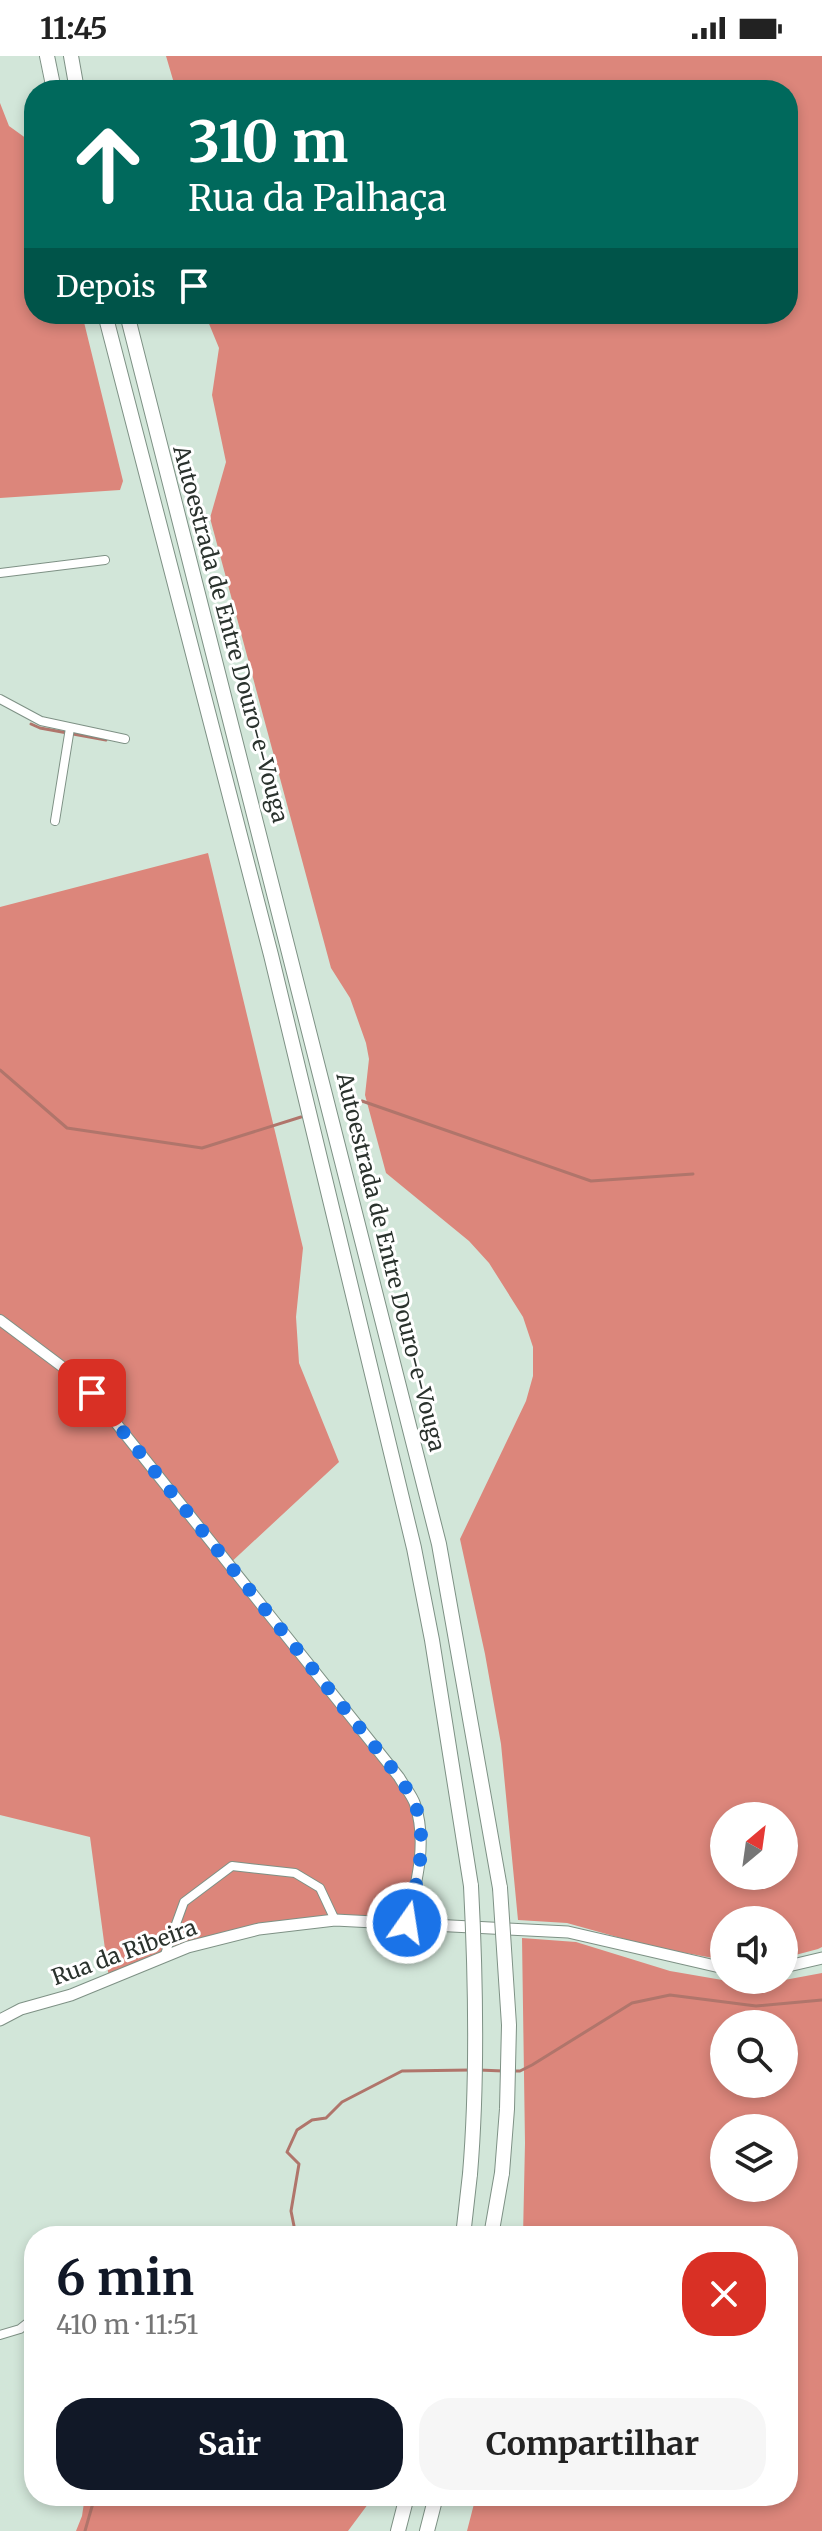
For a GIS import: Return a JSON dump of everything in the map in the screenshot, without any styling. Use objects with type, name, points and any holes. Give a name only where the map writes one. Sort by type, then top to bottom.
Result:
[{"type":"highway","points":[[47,56],[52,80]]},
{"type":"highway","points":[[71,56],[75,80]]},
{"type":"highway","name":"Autoestrada de Entre Douro-e-Vouga","points":[[108,324],[271,955],[414,1548],[432,1640],[471,1886],[477,2035],[476,2107],[464,2226]]},
{"type":"highway","name":"Autoestrada de Entre Douro-e-Vouga","points":[[130,324],[439,1544],[500,1888],[509,2025],[502,2173],[493,2226]]},
{"type":"highway","points":[[398,2531],[404,2506]]},
{"type":"highway","points":[[427,2531],[433,2506]]},
{"type":"main road","name":"Rua da Ribeira","points":[[0,2020],[21,2009],[71,1995],[188,1947],[259,1929],[335,1920],[568,1932],[710,1965]]},
{"type":"main road","points":[[798,1964],[822,1958]]},
{"type":"street","points":[[0,573],[105,560]]},
{"type":"street","points":[[0,699],[41,721],[125,739]]},
{"type":"street","points":[[55,821],[70,728]]},
{"type":"street","points":[[0,1320],[92,1393],[399,1777],[415,1803],[421,1836],[419,1873],[407,1923]]},
{"type":"street","points":[[164,1957],[184,1902],[232,1866],[295,1873],[320,1888],[335,1920]]},
{"type":"street","points":[[0,2335],[24,2326]]},
{"type":"shaded area","points":[[166,56],[822,56],[822,1947],[818,1949],[798,1954],[798,1906],[710,1906],[710,1957],[653,1947],[567,1923],[518,1920],[501,1744],[460,1539],[526,1401],[533,1376],[533,1347],[523,1317],[489,1263],[469,1241],[386,1173],[365,1095],[369,1059],[366,1043],[350,998],[331,968],[210,518],[226,462],[212,395],[219,348],[209,324],[798,324],[798,80],[173,80]]},
{"type":"shaded area","points":[[0,103],[9,126],[24,137],[24,324],[84,324],[123,481],[120,490],[0,498]]},
{"type":"shaded area","points":[[208,853],[303,1248],[296,1317],[299,1363],[339,1462],[226,1567],[415,1803],[421,1836],[407,1923],[335,1920],[258,1929],[109,1979],[90,1837],[0,1815],[0,907]]},
{"type":"shaded area","points":[[522,1938],[576,1942],[670,1971],[710,1978],[710,1994],[798,1994],[798,1977],[822,1973],[822,2531],[467,2531],[473,2506],[798,2506],[798,2226],[523,2226]]},
{"type":"shaded area","points":[[84,2506],[367,2506],[348,2531],[76,2531]]},
{"type":"waterway","points":[[31,724],[106,740]]},
{"type":"waterway","points":[[0,1070],[67,1128],[202,1148],[301,1117]]},
{"type":"waterway","points":[[362,1101],[591,1181],[693,1174]]},
{"type":"waterway","points":[[511,2071],[520,2071],[532,2065],[632,2003],[670,1995],[756,2006],[822,2000]]},
{"type":"waterway","points":[[294,2226],[291,2211],[299,2164],[287,2152],[297,2130],[312,2120],[326,2118],[342,2102],[402,2071],[471,2070]]},
{"type":"waterway","points":[[479,2070],[503,2071]]},
{"type":"waterway","points":[[85,2531],[92,2506]]},
{"type":"route","points":[[92,1393],[399,1777],[415,1803],[421,1836],[419,1873],[407,1923]]}]
